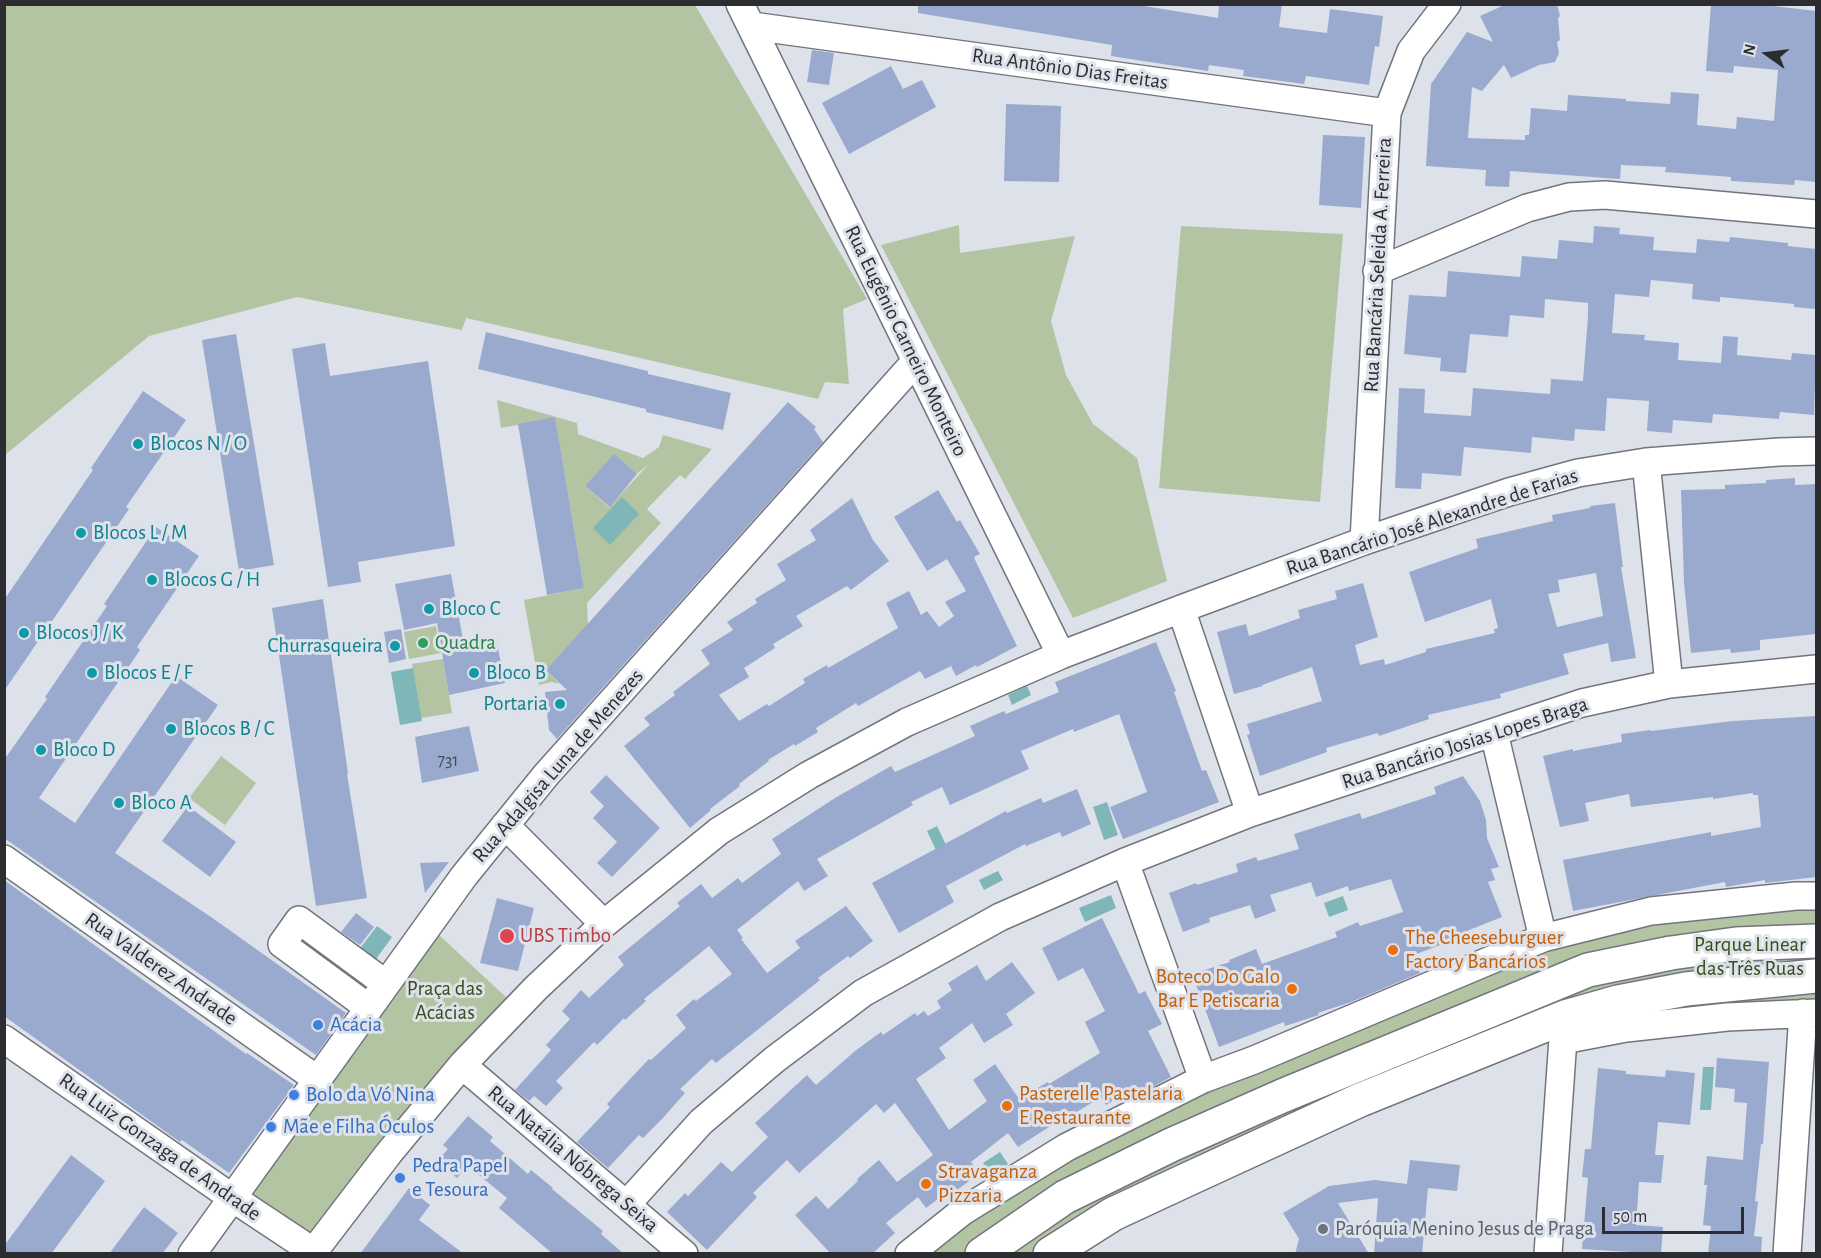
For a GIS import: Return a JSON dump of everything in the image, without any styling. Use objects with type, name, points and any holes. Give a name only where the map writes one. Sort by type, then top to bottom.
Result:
[{"type":"main road","points":[[982,1254],[1065,1197],[1172,1145],[1282,1096],[1588,970],[1671,953],[1725,946],[1816,940]]},
{"type":"main road","points":[[1050,1254],[1113,1214],[1360,1100],[1564,1029],[1618,1002],[1686,989],[1816,976]]},
{"type":"street","name":"Rua Bancária Seleida A. Ferreira","points":[[1364,542],[1387,113],[1411,51],[1447,4]]},
{"type":"street","name":"Rua Antônio Dias Freitas","points":[[746,15],[1387,113]]},
{"type":"street","name":"Rua Eugênio Carneiro Monteiro","points":[[746,15],[1061,655]]},
{"type":"street","points":[[1377,271],[1527,208],[1569,197],[1605,195],[1816,214]]},
{"type":"street","name":"Rua Adalgisa Luna de Menezes","points":[[192,1254],[464,876],[505,825],[554,766],[916,360]]},
{"type":"street","name":"Rua Bancário José Alexandre de Farias","points":[[316,1252],[389,1153],[462,1065],[536,988],[604,924],[719,831],[809,774],[907,722],[1061,655],[1364,542],[1543,482],[1578,472],[1646,462],[1816,451]]},
{"type":"street","points":[[1646,462],[1669,684]]},
{"type":"street","points":[[1181,609],[1250,813]]},
{"type":"street","name":"Rua Bancário Josias Lopes Braga","points":[[627,1204],[701,1122],[774,1060],[863,993],[1000,917],[1125,862],[1250,813],[1582,703],[1669,684],[1816,669]]},
{"type":"street","points":[[1494,733],[1543,938]]},
{"type":"street","points":[[505,825],[604,924]]},
{"type":"street","name":"Rua Valderez Andrade","points":[[4,859],[318,1080]]},
{"type":"street","points":[[1125,862],[1203,1079]]},
{"type":"street","points":[[909,1254],[963,1211],[1066,1147],[1203,1079],[1254,1060],[1543,938],[1651,911],[1796,896],[1816,896]]},
{"type":"street","points":[[369,1008],[282,944],[299,920],[386,984]]},
{"type":"street","points":[[1548,1254],[1564,1029],[1638,1027],[1727,1017],[1810,1013],[1787,1254]]},
{"type":"street","name":"Rua Luiz Gonzaga de Andrade","points":[[4,1039],[231,1197],[316,1252]]},
{"type":"street","name":"Rua Natália Nóbrega Seixa","points":[[462,1065],[684,1254]]},
{"type":"green space","points":[[5,4],[695,5],[867,299],[843,309],[849,384],[825,382],[818,399],[466,318],[462,330],[297,297],[149,336],[5,455]]},
{"type":"green space","points":[[959,225],[960,253],[1075,236],[1051,321],[1066,375],[1093,424],[1137,458],[1167,581],[1073,618],[881,245]]},
{"type":"green space","points":[[1181,226],[1343,234],[1320,502],[1159,488]]},
{"type":"green space","points":[[497,400],[577,423],[578,434],[643,458],[659,447],[663,435],[712,449],[685,479],[680,475],[647,509],[661,523],[587,603],[588,625],[546,670],[560,684],[552,682],[539,685],[524,600],[584,588],[555,418],[501,428]],"holes":[[[614,455],[637,474],[649,464],[609,507],[585,486]]]},
{"type":"green space","name":"Quadra","points":[[436,626],[441,653],[409,659],[404,632]]},
{"type":"green space","points":[[443,659],[452,713],[421,718],[412,664]]},
{"type":"green space","points":[[221,756],[256,783],[225,825],[189,798]]},
{"type":"green space","name":"Parque Linear das Três Ruas","points":[[1816,888],[1816,1023],[1554,1031],[1135,1215],[1072,1253],[895,1254],[912,1237],[1522,933]]},
{"type":"green space","name":"Praça das Acácias","points":[[439,935],[507,998],[452,1057],[316,1236],[305,1238],[255,1201],[253,1188]]},
{"type":"shaded area","points":[[622,497],[639,514],[610,545],[593,528]]},
{"type":"shaded area","points":[[413,668],[422,721],[400,725],[391,672]]},
{"type":"shaded area","points":[[1027,686],[1031,695],[1012,705],[1008,695]]},
{"type":"shaded area","points":[[1107,802],[1118,835],[1104,840],[1093,807]]},
{"type":"shaded area","points":[[937,826],[946,845],[936,850],[927,831]]},
{"type":"shaded area","points":[[998,871],[1003,880],[984,890],[979,880]]},
{"type":"shaded area","points":[[1111,895],[1116,908],[1085,922],[1079,908]]},
{"type":"shaded area","points":[[1343,896],[1348,910],[1329,917],[1324,903]]},
{"type":"shaded area","points":[[377,926],[392,937],[374,962],[358,951]]},
{"type":"shaded area","points":[[1703,1067],[1714,1067],[1711,1110],[1700,1110]]},
{"type":"shaded area","points":[[1000,1152],[1008,1164],[991,1175],[983,1163]]},
{"type":"building","points":[[918,4],[1132,4],[1218,18],[1219,4],[1282,4],[1279,27],[1327,33],[1330,9],[1383,16],[1379,47],[1375,46],[1369,85],[1306,76],[1304,84],[1243,76],[1244,70],[1209,65],[1208,71],[1111,56],[1112,45],[918,13]]},
{"type":"building","points":[[1510,4],[1557,4],[1560,16],[1558,18],[1560,40],[1557,42],[1559,53],[1555,62],[1539,65],[1511,78],[1504,65],[1482,91],[1472,87],[1468,138],[1525,140],[1525,135],[1529,135],[1531,108],[1567,111],[1568,95],[1670,104],[1671,92],[1699,94],[1697,125],[1736,129],[1737,117],[1774,121],[1778,70],[1734,66],[1733,73],[1706,71],[1711,4],[1756,4],[1816,11],[1816,182],[1795,180],[1794,185],[1731,181],[1731,177],[1665,172],[1666,167],[1621,165],[1620,179],[1510,171],[1509,187],[1485,186],[1486,170],[1426,166],[1431,84],[1467,32],[1493,42],[1480,16]]},
{"type":"building","points":[[812,50],[834,53],[829,85],[807,82]]},
{"type":"building","points":[[891,66],[903,89],[922,80],[936,107],[849,154],[822,103]]},
{"type":"building","points":[[1006,104],[1061,106],[1059,182],[1004,181]]},
{"type":"building","points":[[1323,135],[1365,137],[1361,208],[1319,205]]},
{"type":"building","points":[[1594,226],[1620,228],[1619,234],[1654,237],[1653,250],[1696,253],[1697,239],[1729,242],[1730,237],[1788,243],[1788,246],[1816,249],[1816,309],[1794,307],[1794,304],[1720,297],[1720,302],[1692,299],[1693,284],[1651,280],[1649,297],[1615,294],[1612,333],[1645,335],[1644,340],[1679,343],[1678,360],[1721,363],[1723,336],[1738,337],[1737,355],[1791,360],[1792,353],[1816,355],[1814,415],[1780,412],[1779,419],[1713,414],[1712,423],[1673,420],[1672,433],[1647,431],[1649,401],[1607,398],[1605,431],[1575,429],[1574,441],[1532,437],[1531,453],[1464,447],[1461,476],[1422,473],[1421,489],[1395,488],[1399,388],[1425,389],[1424,413],[1471,416],[1473,388],[1550,394],[1551,379],[1583,381],[1588,316],[1588,303],[1545,299],[1544,318],[1510,315],[1508,337],[1470,334],[1466,373],[1440,371],[1441,358],[1404,354],[1409,295],[1446,297],[1448,271],[1520,277],[1522,256],[1557,259],[1559,240],[1593,243]]},
{"type":"building","points":[[486,332],[731,393],[723,430],[478,369]]},
{"type":"building","points":[[236,334],[274,565],[239,571],[202,340]]},
{"type":"building","points":[[325,343],[330,376],[428,361],[455,546],[358,562],[361,582],[328,587],[292,349]]},
{"type":"building","points":[[143,391],[186,420],[126,507],[129,509],[4,691],[4,600],[93,470],[91,468]]},
{"type":"building","points":[[788,402],[816,427],[814,429],[823,442],[557,739],[549,730],[545,692],[567,690],[546,670]]},
{"type":"building","points":[[555,417],[584,588],[547,595],[518,424]]},
{"type":"building","points":[[614,454],[637,474],[610,507],[585,486]]},
{"type":"building","points":[[1795,478],[1795,485],[1816,484],[1816,634],[1760,640],[1760,650],[1731,653],[1730,649],[1691,653],[1684,583],[1681,490],[1725,489],[1725,485],[1766,483],[1766,480]]},
{"type":"building","points":[[938,490],[957,522],[960,520],[980,554],[974,557],[976,562],[1017,646],[956,676],[951,666],[925,679],[920,671],[858,706],[856,703],[816,728],[818,732],[768,760],[690,828],[624,746],[650,725],[644,718],[675,695],[673,692],[710,664],[701,650],[733,630],[727,622],[757,603],[755,599],[786,580],[777,564],[816,540],[810,530],[852,498],[873,540],[889,561],[851,590],[847,586],[796,616],[803,626],[773,644],[775,648],[744,668],[749,677],[719,695],[739,721],[767,704],[769,706],[805,683],[803,679],[827,665],[828,668],[898,628],[886,603],[909,591],[921,615],[927,611],[939,627],[954,616],[945,602],[966,591],[947,559],[927,571],[894,517]]},
{"type":"building","points":[[1615,503],[1623,567],[1621,567],[1636,658],[1611,662],[1608,643],[1563,654],[1569,674],[1500,694],[1501,698],[1428,715],[1429,719],[1379,736],[1378,733],[1326,748],[1327,752],[1260,776],[1247,735],[1250,734],[1247,724],[1322,701],[1312,667],[1263,686],[1234,694],[1217,632],[1246,624],[1249,636],[1300,618],[1298,610],[1337,599],[1335,591],[1363,583],[1378,637],[1355,645],[1360,665],[1384,659],[1385,665],[1426,652],[1426,649],[1495,633],[1494,629],[1498,628],[1491,599],[1425,622],[1409,572],[1478,548],[1476,539],[1553,521],[1552,515],[1590,508],[1590,506]],"holes":[[[1596,573],[1603,616],[1557,627],[1548,594],[1560,592],[1558,580]]]},
{"type":"building","points":[[156,527],[199,556],[137,647],[140,650],[39,798],[75,823],[176,676],[218,705],[115,853],[211,917],[346,1013],[316,1055],[4,838],[4,760],[47,699],[45,697],[107,606],[104,604]]},
{"type":"building","points":[[451,574],[464,645],[496,638],[505,683],[449,695],[437,623],[404,630],[395,584]]},
{"type":"building","points":[[323,599],[367,898],[316,906],[272,608]]},
{"type":"building","name":"Churrasqueira","points":[[401,629],[406,659],[389,663],[384,632]]},
{"type":"building","points":[[1156,642],[1176,691],[1174,692],[1202,771],[1206,770],[1219,802],[1123,839],[1110,807],[1147,792],[1119,714],[1074,732],[1073,729],[1021,751],[1029,769],[950,805],[942,787],[911,802],[913,805],[817,859],[828,876],[804,891],[798,881],[737,930],[743,938],[741,939],[767,973],[800,948],[795,941],[846,906],[873,941],[818,978],[820,980],[716,1063],[712,1059],[680,1089],[685,1093],[663,1118],[643,1138],[639,1135],[608,1168],[577,1142],[610,1107],[607,1104],[649,1059],[651,1060],[686,1028],[676,1015],[694,999],[696,1001],[732,974],[709,946],[644,999],[646,1001],[625,1020],[624,1018],[597,1045],[594,1042],[556,1081],[563,1088],[546,1106],[534,1096],[529,1101],[515,1090],[551,1050],[546,1045],[570,1019],[562,1011],[581,990],[589,998],[624,965],[618,957],[680,906],[677,903],[701,884],[712,898],[738,878],[742,883],[781,854],[772,839],[835,798],[891,766],[895,772],[975,736],[970,726],[1004,711],[1006,714],[1059,692],[1055,682]]},
{"type":"building","points":[[1816,716],[1816,877],[1765,883],[1765,880],[1726,887],[1725,882],[1573,911],[1563,860],[1711,832],[1711,836],[1761,827],[1758,795],[1753,795],[1753,793],[1631,807],[1629,794],[1585,803],[1589,821],[1560,827],[1543,756],[1622,742],[1621,734],[1733,721]]},
{"type":"building","points":[[469,726],[479,771],[422,783],[415,737]]},
{"type":"building","points":[[606,775],[660,828],[612,877],[597,863],[617,842],[593,818],[604,806],[590,792]]},
{"type":"building","points":[[1463,776],[1480,801],[1486,820],[1487,838],[1499,867],[1491,869],[1495,880],[1488,882],[1502,917],[1444,940],[1445,943],[1414,955],[1420,973],[1351,1002],[1318,1013],[1319,1015],[1285,1026],[1284,1022],[1219,1047],[1192,974],[1230,962],[1229,960],[1256,949],[1262,964],[1337,937],[1335,932],[1358,922],[1360,926],[1403,912],[1391,879],[1349,891],[1348,886],[1316,897],[1311,882],[1270,895],[1276,911],[1255,919],[1250,905],[1209,918],[1210,922],[1183,932],[1169,893],[1238,872],[1236,864],[1256,857],[1258,861],[1299,849],[1294,834],[1360,813],[1362,819],[1436,794],[1434,787]]},
{"type":"building","points":[[1077,789],[1091,824],[1062,837],[1060,832],[1026,846],[1025,844],[946,886],[954,902],[899,933],[872,883],[1006,811],[1007,813],[1041,798],[1043,803]]},
{"type":"building","points":[[188,806],[236,842],[210,877],[162,841]]},
{"type":"building","points":[[449,862],[425,893],[420,863]]},
{"type":"building","points":[[4,880],[246,1054],[294,1085],[229,1173],[182,1140],[180,1142],[4,1016]]},
{"type":"building","name":"UBS Timbo","points":[[497,898],[534,908],[518,971],[480,963]]},
{"type":"building","points":[[356,913],[374,927],[360,945],[341,932]]},
{"type":"building","points":[[1102,918],[1139,994],[1145,991],[1162,1024],[1148,1031],[1171,1077],[1137,1095],[1133,1088],[1106,1105],[1101,1097],[1075,1113],[1074,1111],[1018,1147],[1008,1133],[971,1162],[980,1173],[957,1190],[955,1186],[926,1208],[918,1197],[886,1223],[895,1233],[872,1254],[831,1254],[795,1215],[816,1196],[828,1209],[879,1160],[897,1182],[933,1155],[895,1103],[884,1113],[876,1104],[799,1173],[787,1160],[753,1193],[757,1197],[707,1250],[667,1212],[685,1193],[688,1196],[721,1162],[732,1172],[768,1137],[755,1123],[807,1075],[816,1085],[881,1032],[883,1035],[915,1013],[917,1016],[924,1011],[928,1016],[941,1008],[937,1001],[952,990],[948,983],[977,965],[986,981],[1012,962],[1035,993],[1006,1014],[1013,1025],[984,1043],[972,1023],[939,1048],[946,1058],[916,1079],[949,1130],[987,1101],[973,1080],[995,1064],[1019,1099],[1100,1053],[1085,1022],[1105,1011],[1083,968],[1058,981],[1042,948]]},
{"type":"building","points":[[1717,1058],[1769,1062],[1763,1144],[1761,1144],[1755,1201],[1758,1202],[1754,1236],[1762,1237],[1761,1254],[1708,1254],[1711,1226],[1703,1225],[1707,1156],[1743,1160],[1747,1103],[1734,1102],[1735,1089],[1715,1087]]},
{"type":"building","points":[[1598,1068],[1626,1071],[1626,1074],[1665,1077],[1666,1070],[1695,1073],[1690,1125],[1658,1122],[1655,1155],[1664,1155],[1661,1183],[1639,1182],[1636,1225],[1663,1227],[1661,1254],[1582,1249],[1588,1178],[1582,1177],[1585,1149],[1591,1149]]},
{"type":"building","points":[[468,1116],[493,1137],[490,1141],[528,1174],[531,1170],[553,1188],[603,1231],[601,1234],[624,1254],[553,1254],[499,1208],[507,1198],[468,1166],[457,1178],[437,1161],[448,1149],[443,1145]]},
{"type":"building","points":[[71,1155],[105,1181],[51,1254],[4,1254],[4,1246]]},
{"type":"building","points":[[1410,1160],[1460,1165],[1457,1191],[1428,1188],[1422,1254],[1374,1254],[1378,1198],[1338,1203],[1369,1254],[1295,1254],[1299,1239],[1283,1213],[1329,1186],[1375,1180],[1407,1184]]},
{"type":"building","points":[[409,1188],[430,1205],[419,1220],[464,1254],[360,1254]]},
{"type":"building","points":[[144,1207],[178,1233],[162,1254],[109,1254]]},
{"type":"place","name":"Blocos N / O","points":[[138,444]]},
{"type":"place","name":"Blocos L / M","points":[[81,533]]},
{"type":"place","name":"Blocos G / H","points":[[152,580]]},
{"type":"place","name":"Bloco C","points":[[429,609]]},
{"type":"place","name":"Blocos J / K","points":[[24,633]]},
{"type":"place","name":"Quadra","points":[[423,643]]},
{"type":"place","name":"Churrasqueira","points":[[395,646]]},
{"type":"place","name":"Blocos E / F","points":[[92,673]]},
{"type":"place","name":"Bloco B","points":[[474,673]]},
{"type":"place","name":"Portaria","points":[[560,704]]},
{"type":"place","name":"Blocos B / C","points":[[171,729]]},
{"type":"place","name":"Bloco D","points":[[41,750]]},
{"type":"place","name":"Bloco A","points":[[119,803]]},
{"type":"place","name":"UBS Timbo","points":[[507,936]]},
{"type":"place","name":"The Cheeseburguer Factory Bancários","points":[[1393,950]]},
{"type":"place","name":"Boteco Do Galo Bar E Petiscaria","points":[[1292,989]]},
{"type":"place","name":"Acácia","points":[[318,1025]]},
{"type":"place","name":"Bolo da Vó Nina","points":[[294,1095]]},
{"type":"place","name":"Pasterelle Pastelaria E Restaurante","points":[[1007,1106]]},
{"type":"place","name":"Mãe e Filha Óculos","points":[[271,1127]]},
{"type":"place","name":"Pedra Papel e Tesoura","points":[[400,1178]]},
{"type":"place","name":"Stravaganza Pizzaria","points":[[926,1184]]},
{"type":"place","name":"Paróquia Menino Jesus de Praga","points":[[1323,1229]]}]
